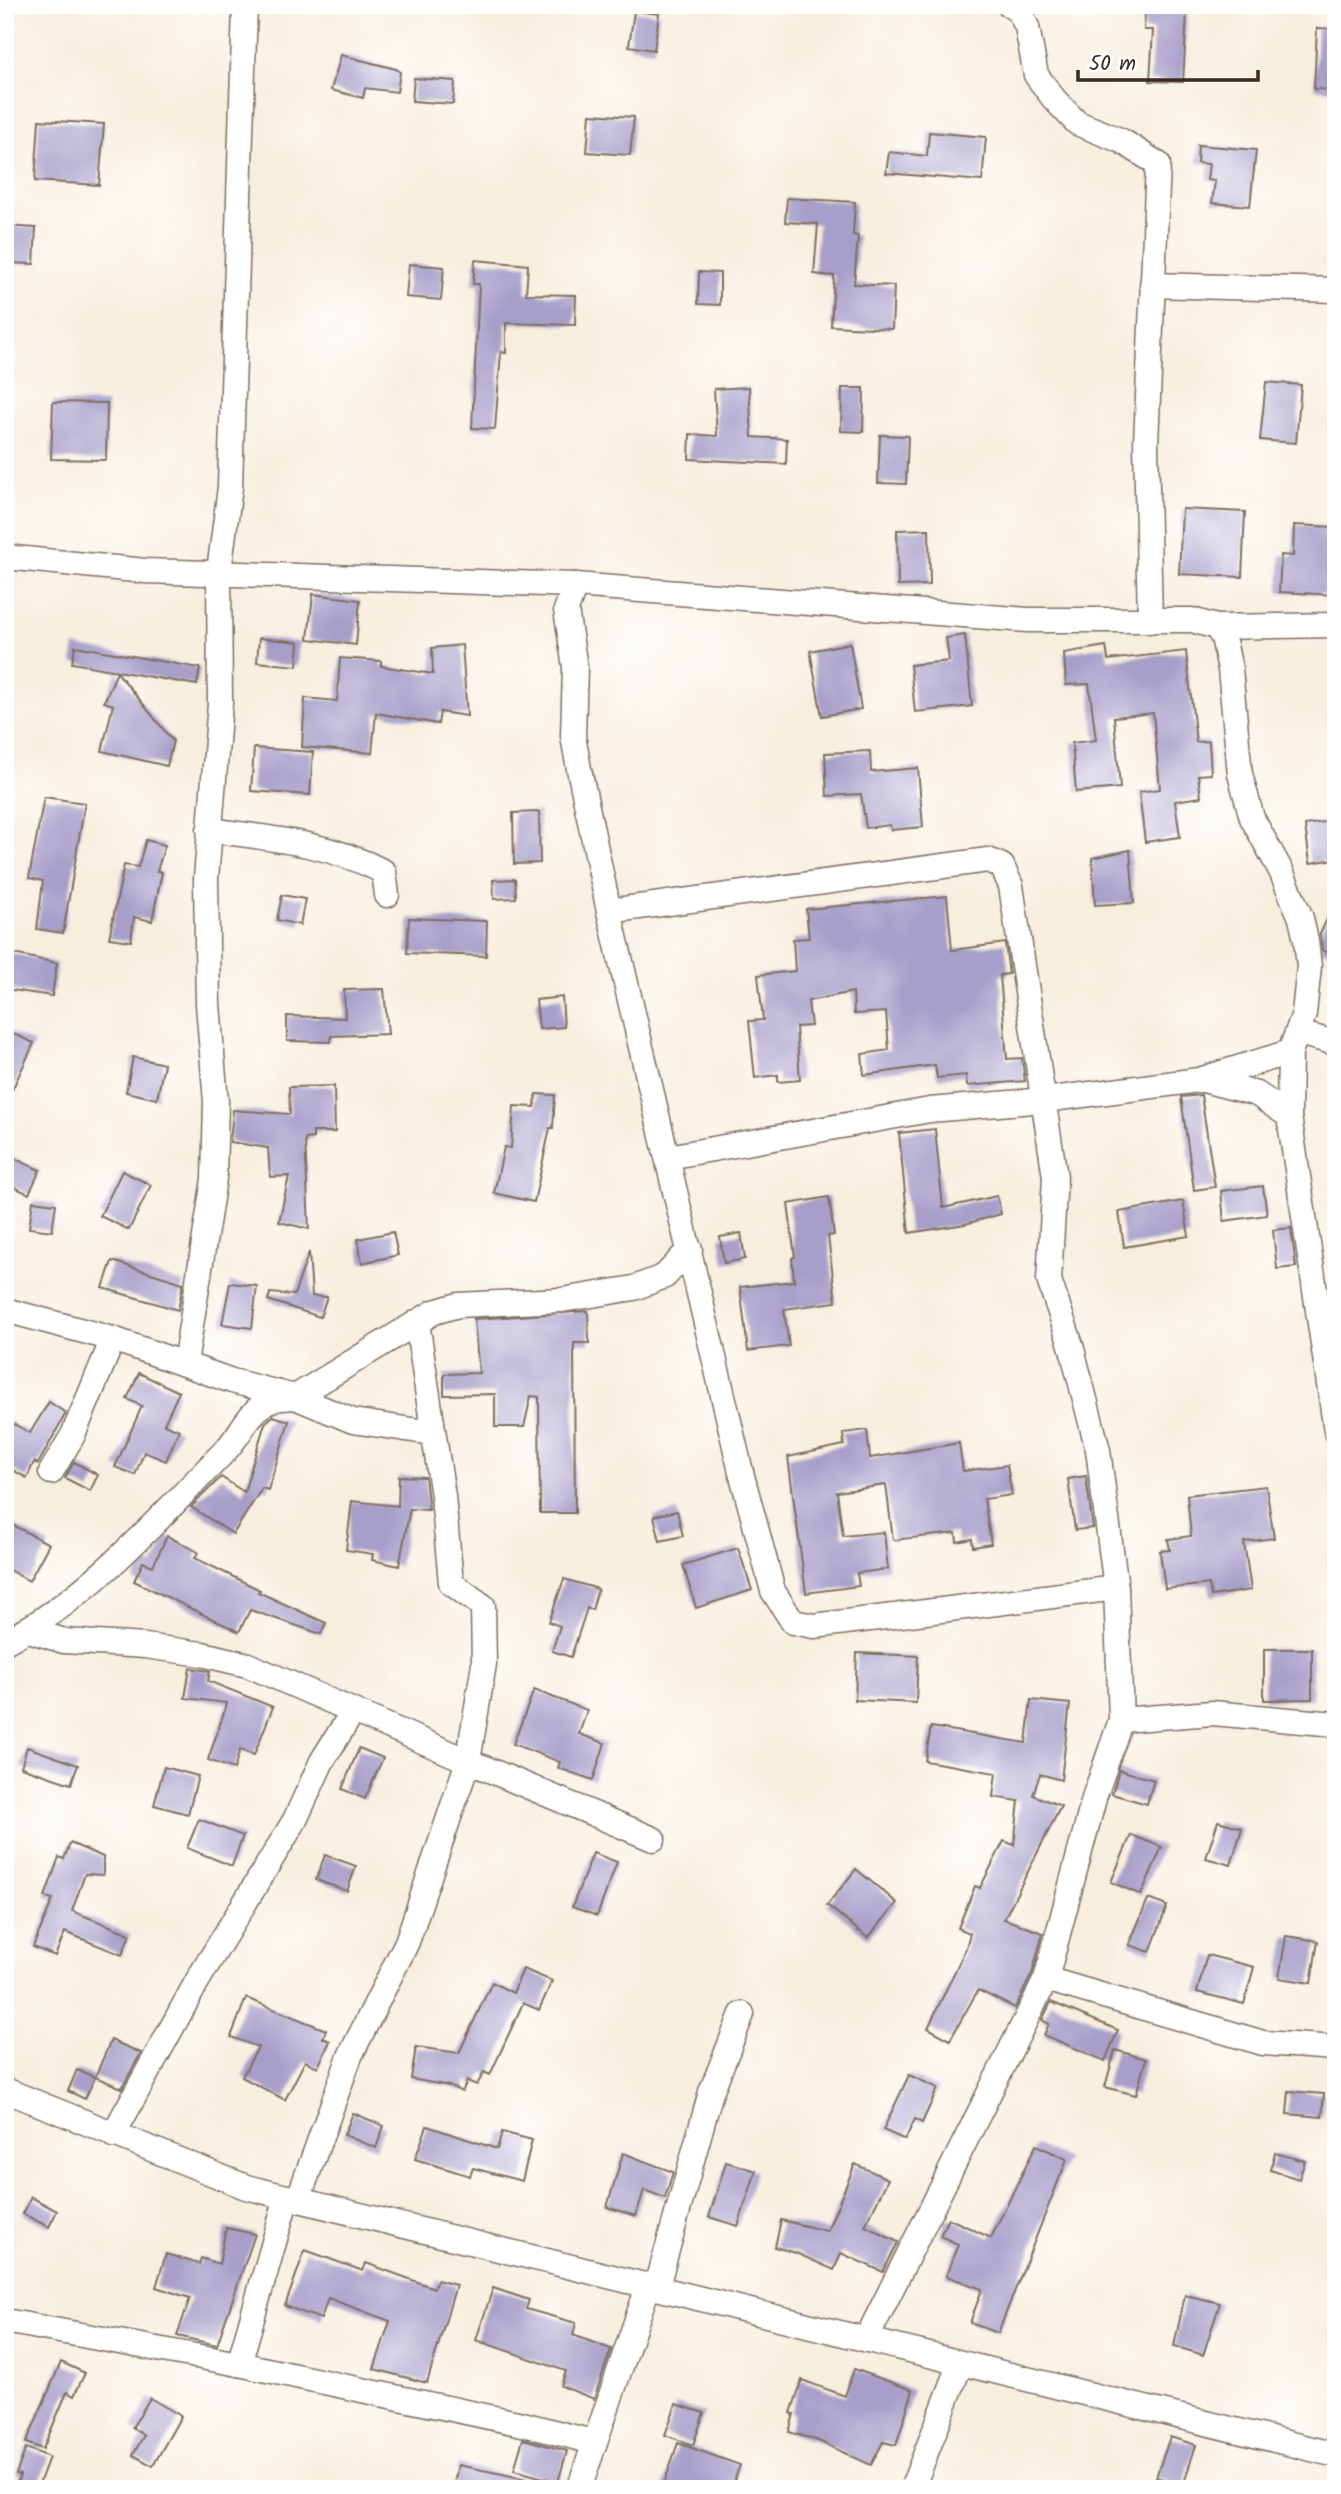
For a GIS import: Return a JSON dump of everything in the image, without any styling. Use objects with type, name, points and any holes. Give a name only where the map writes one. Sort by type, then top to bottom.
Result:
[{"type":"street","points":[[185,1364],[214,1179],[216,1102],[205,937],[209,830],[220,703],[219,571],[230,487],[245,5]]},
{"type":"street","points":[[1009,5],[1019,11],[1027,27],[1036,75],[1054,99],[1077,123],[1122,142],[1158,164],[1146,443],[1150,621]]},
{"type":"street","points":[[1152,285],[1336,290]]},
{"type":"street","points":[[5,558],[145,570],[575,586],[1028,620],[1192,620],[1216,627],[1336,625]]},
{"type":"street","points":[[540,585],[566,610]]},
{"type":"street","points":[[575,586],[566,610],[575,667],[573,736],[609,911],[773,1591],[793,1622],[814,1626],[1116,1588]]},
{"type":"street","points":[[1216,627],[1223,637],[1230,669],[1240,774],[1252,818],[1301,918],[1306,941],[1309,965],[1294,1042],[1289,1116],[1336,1431]]},
{"type":"street","points":[[209,830],[309,844],[360,859],[384,872],[387,895]]},
{"type":"street","points":[[609,911],[936,866],[995,862],[1002,866],[1012,886],[1055,1177],[1049,1280],[1071,1345],[1098,1450],[1116,1588],[1121,1720],[1095,1795],[1046,1979],[866,2340]]},
{"type":"street","points":[[668,1157],[930,1110],[1044,1100],[1199,1080],[1294,1042],[1336,1043]]},
{"type":"street","points":[[1199,1080],[1257,1094],[1289,1116]]},
{"type":"street","points":[[5,1642],[29,1630],[117,1559],[229,1447],[246,1420],[268,1401],[295,1397],[434,1312],[458,1305],[562,1300],[634,1288],[665,1276],[690,1249]]},
{"type":"street","points":[[665,1276],[698,1284]]},
{"type":"street","points":[[5,1310],[113,1339],[232,1381],[295,1397],[353,1421],[432,1433]]},
{"type":"street","points":[[239,2364],[293,2199],[350,2056],[407,1942],[468,1761],[484,1664],[483,1606],[451,1583],[443,1496],[417,1322]]},
{"type":"street","points":[[51,1472],[73,1435],[113,1339]]},
{"type":"street","points":[[232,1381],[244,1401],[246,1420]]},
{"type":"street","points":[[29,1630],[64,1641],[145,1646],[202,1654],[248,1665],[352,1713],[653,1839]]},
{"type":"street","points":[[113,2135],[199,1978],[295,1820],[322,1761],[352,1713]]},
{"type":"street","points":[[1121,1720],[1212,1713],[1336,1724]]},
{"type":"street","points":[[1046,1979],[1263,2043],[1336,2048]]},
{"type":"street","points":[[579,2489],[593,2442],[653,2285],[711,2092],[742,2014]]},
{"type":"street","points":[[5,2090],[246,2187],[653,2285],[960,2365],[1336,2455]]},
{"type":"street","points":[[5,2321],[239,2364],[527,2425],[593,2442]]},
{"type":"street","points":[[912,2489],[960,2365]]},
{"type":"building","points":[[1145,10],[1187,13],[1183,82],[1150,81],[1153,30],[1144,30]]},
{"type":"building","points":[[634,11],[659,14],[654,50],[629,46]]},
{"type":"building","points":[[1317,28],[1336,29],[1336,90],[1314,89]]},
{"type":"building","points":[[341,55],[396,69],[400,72],[397,92],[365,88],[363,98],[331,90]]},
{"type":"building","points":[[414,78],[455,81],[453,104],[412,101]]},
{"type":"building","points":[[590,114],[634,117],[630,155],[587,152]]},
{"type":"building","points":[[39,120],[104,124],[99,185],[35,181]]},
{"type":"building","points":[[929,132],[986,137],[982,181],[886,173],[889,152],[927,156]]},
{"type":"building","points":[[1198,145],[1256,150],[1250,206],[1212,203],[1215,181],[1207,180],[1209,164],[1197,163]]},
{"type":"building","points":[[787,198],[855,202],[853,235],[858,236],[854,284],[894,286],[892,329],[831,326],[834,276],[814,274],[818,224],[785,222]]},
{"type":"building","points":[[5,226],[36,228],[34,264],[5,263]]},
{"type":"building","points":[[475,260],[528,265],[526,294],[576,295],[575,325],[506,323],[506,353],[501,352],[495,429],[472,428],[479,284],[473,284]]},
{"type":"building","points":[[409,264],[444,267],[441,300],[406,297]]},
{"type":"building","points":[[699,272],[720,273],[720,305],[698,304]]},
{"type":"building","points":[[1266,382],[1301,385],[1296,443],[1260,440]]},
{"type":"building","points":[[749,387],[752,437],[787,439],[786,464],[689,459],[690,434],[717,436],[714,389]]},
{"type":"building","points":[[842,388],[864,388],[863,432],[841,431]]},
{"type":"building","points":[[53,402],[107,403],[106,460],[51,459]]},
{"type":"building","points":[[880,435],[908,436],[906,484],[878,483]]},
{"type":"building","points":[[1182,509],[1245,512],[1242,577],[1179,574]]},
{"type":"building","points":[[1294,525],[1336,527],[1336,595],[1279,592],[1281,555],[1293,556]]},
{"type":"building","points":[[929,529],[930,585],[898,586],[897,530]]},
{"type":"building","points":[[313,594],[360,600],[356,645],[308,639]]},
{"type":"building","points":[[965,635],[972,706],[915,712],[910,665],[949,661],[946,638]]},
{"type":"building","points":[[259,638],[299,642],[297,666],[257,662]]},
{"type":"building","points":[[850,643],[861,709],[822,716],[810,651]]},
{"type":"building","points":[[462,645],[467,716],[440,712],[438,724],[376,713],[372,753],[302,747],[305,698],[337,701],[340,658],[381,661],[381,666],[433,674],[432,648]]},
{"type":"building","points":[[75,646],[200,668],[197,685],[72,663]]},
{"type":"building","points":[[1106,646],[1108,660],[1186,651],[1196,742],[1209,741],[1211,774],[1198,775],[1201,797],[1175,801],[1180,837],[1145,842],[1139,792],[1160,789],[1153,713],[1114,717],[1120,788],[1076,792],[1072,743],[1096,740],[1089,684],[1066,685],[1064,653]]},
{"type":"building","points":[[117,672],[173,741],[167,766],[102,751],[113,705],[104,702]]},
{"type":"building","points":[[254,748],[313,752],[310,795],[251,791]]},
{"type":"building","points":[[870,751],[871,772],[918,768],[923,827],[891,830],[890,825],[866,828],[861,794],[827,796],[825,753]]},
{"type":"building","points":[[44,797],[85,803],[63,933],[37,929],[43,881],[29,878]]},
{"type":"building","points":[[539,812],[540,863],[514,864],[513,813]]},
{"type":"building","points":[[1336,820],[1336,859],[1310,863],[1305,825]]},
{"type":"building","points":[[146,840],[165,845],[157,871],[162,872],[152,921],[134,917],[131,941],[109,938],[124,865],[138,867]]},
{"type":"building","points":[[1130,850],[1134,903],[1095,905],[1092,858]]},
{"type":"building","points":[[515,879],[516,898],[494,899],[493,880]]},
{"type":"building","points":[[282,895],[305,899],[300,925],[277,920]]},
{"type":"building","points":[[947,896],[952,950],[1005,943],[1009,974],[1000,975],[1007,1059],[1022,1058],[1025,1081],[967,1086],[966,1075],[937,1078],[935,1065],[864,1075],[862,1054],[889,1050],[886,1012],[854,1014],[853,992],[808,1001],[811,1026],[796,1027],[800,1080],[778,1082],[778,1075],[755,1078],[749,1021],[763,1020],[758,975],[795,971],[793,939],[809,938],[806,909]]},
{"type":"building","points":[[1336,900],[1336,956],[1322,950],[1320,934]]},
{"type":"building","points":[[409,918],[487,921],[486,956],[407,953]]},
{"type":"building","points":[[9,953],[57,963],[52,996],[5,989]]},
{"type":"building","points":[[384,989],[388,1034],[331,1036],[331,1042],[287,1041],[287,1016],[345,1018],[344,990]]},
{"type":"building","points":[[562,997],[564,1027],[539,1029],[536,1000]]},
{"type":"building","points":[[5,1030],[34,1043],[5,1105]]},
{"type":"building","points":[[133,1057],[164,1064],[157,1099],[126,1092]]},
{"type":"building","points":[[334,1086],[335,1132],[313,1132],[313,1138],[305,1139],[309,1229],[279,1222],[289,1176],[270,1177],[268,1148],[230,1142],[233,1110],[290,1114],[289,1087]]},
{"type":"building","points":[[536,1094],[555,1095],[553,1128],[550,1128],[534,1202],[494,1193],[504,1147],[511,1148],[514,1106],[535,1107]]},
{"type":"building","points":[[1201,1095],[1215,1187],[1194,1190],[1181,1097]]},
{"type":"building","points":[[935,1129],[943,1208],[997,1196],[1001,1214],[965,1224],[909,1233],[899,1133]]},
{"type":"building","points":[[5,1154],[40,1170],[29,1194],[5,1183]]},
{"type":"building","points":[[122,1171],[151,1185],[129,1230],[100,1216]]},
{"type":"building","points":[[1263,1186],[1267,1215],[1224,1221],[1221,1191]]},
{"type":"building","points":[[829,1197],[834,1235],[828,1236],[836,1302],[784,1309],[789,1346],[748,1351],[740,1287],[794,1281],[792,1258],[795,1257],[788,1204]]},
{"type":"building","points":[[33,1201],[56,1204],[52,1231],[29,1228]]},
{"type":"building","points":[[1183,1201],[1189,1236],[1124,1247],[1119,1212]]},
{"type":"building","points":[[1291,1228],[1296,1267],[1277,1269],[1273,1230]]},
{"type":"building","points":[[393,1232],[398,1255],[362,1263],[358,1239]]},
{"type":"building","points":[[741,1233],[745,1259],[724,1263],[720,1237]]},
{"type":"building","points":[[309,1252],[312,1296],[327,1297],[320,1317],[268,1300],[270,1293],[294,1295]]},
{"type":"building","points":[[112,1261],[183,1283],[178,1310],[103,1288]]},
{"type":"building","points":[[230,1283],[257,1286],[252,1328],[222,1324]]},
{"type":"building","points":[[588,1311],[589,1343],[574,1343],[575,1513],[540,1513],[539,1397],[531,1396],[524,1427],[495,1427],[495,1394],[444,1395],[444,1374],[479,1373],[474,1319]]},
{"type":"building","points":[[139,1373],[179,1392],[164,1424],[179,1430],[166,1461],[144,1452],[135,1475],[115,1467],[142,1406],[127,1399]]},
{"type":"building","points":[[49,1402],[66,1413],[38,1464],[34,1462],[27,1478],[5,1466],[5,1419],[30,1433]]},
{"type":"building","points":[[273,1416],[289,1421],[268,1490],[262,1488],[233,1534],[191,1507],[221,1477],[244,1492],[265,1423]]},
{"type":"building","points":[[867,1430],[870,1458],[959,1443],[963,1471],[1007,1465],[1012,1495],[984,1499],[991,1544],[973,1547],[972,1539],[957,1542],[956,1533],[893,1540],[886,1485],[837,1492],[843,1536],[884,1532],[888,1569],[857,1573],[859,1586],[806,1593],[788,1457],[844,1445],[843,1433]]},
{"type":"building","points":[[74,1462],[98,1475],[90,1491],[65,1478]]},
{"type":"building","points":[[399,1476],[425,1477],[429,1510],[410,1509],[399,1566],[372,1560],[373,1554],[346,1550],[352,1501],[398,1506]]},
{"type":"building","points":[[1086,1476],[1093,1528],[1075,1530],[1068,1479]]},
{"type":"building","points":[[1266,1486],[1274,1538],[1244,1542],[1251,1590],[1211,1596],[1209,1584],[1165,1589],[1160,1551],[1170,1550],[1168,1539],[1191,1536],[1187,1495]]},
{"type":"building","points":[[677,1511],[683,1536],[660,1541],[654,1516]]},
{"type":"building","points":[[5,1521],[49,1544],[29,1581],[5,1568]]},
{"type":"building","points":[[167,1536],[198,1552],[195,1558],[260,1590],[258,1592],[326,1623],[321,1634],[250,1610],[239,1632],[134,1581],[143,1562],[153,1566]]},
{"type":"building","points":[[738,1548],[752,1590],[696,1608],[683,1565]]},
{"type":"building","points":[[564,1579],[598,1589],[592,1610],[587,1608],[571,1657],[552,1651],[560,1626],[549,1622]]},
{"type":"building","points":[[1264,1649],[1312,1649],[1312,1699],[1264,1700]]},
{"type":"building","points":[[857,1653],[918,1656],[916,1703],[855,1700]]},
{"type":"building","points":[[190,1668],[210,1671],[208,1681],[273,1707],[254,1755],[240,1750],[234,1769],[208,1760],[227,1703],[185,1698]]},
{"type":"building","points":[[534,1690],[587,1710],[579,1734],[605,1743],[593,1780],[558,1768],[560,1762],[513,1744]]},
{"type":"building","points":[[1031,1700],[1070,1704],[1061,1780],[1040,1774],[1033,1795],[1061,1806],[1004,1919],[1043,1933],[1032,1974],[1015,2008],[978,1990],[950,2040],[928,2028],[966,1948],[970,1933],[958,1928],[975,1886],[980,1888],[1004,1841],[1014,1845],[1019,1801],[993,1797],[996,1773],[925,1761],[931,1727],[1026,1743]]},
{"type":"building","points":[[27,1747],[78,1765],[71,1784],[21,1767]]},
{"type":"building","points":[[359,1748],[383,1758],[365,1799],[342,1789]]},
{"type":"building","points":[[164,1767],[198,1776],[188,1814],[154,1805]]},
{"type":"building","points":[[1119,1770],[1154,1780],[1147,1804],[1112,1794]]},
{"type":"building","points":[[199,1819],[243,1836],[232,1866],[187,1848]]},
{"type":"building","points":[[1218,1821],[1242,1828],[1231,1865],[1206,1858]]},
{"type":"building","points":[[1131,1835],[1162,1847],[1141,1895],[1111,1882]]},
{"type":"building","points":[[70,1843],[103,1857],[103,1875],[85,1874],[72,1911],[130,1934],[122,1955],[65,1932],[55,1956],[33,1947],[53,1899],[45,1897],[59,1857],[64,1859]]},
{"type":"building","points":[[593,1853],[617,1862],[597,1916],[572,1907]]},
{"type":"building","points":[[325,1855],[356,1866],[347,1891],[316,1880]]},
{"type":"building","points":[[856,1869],[897,1903],[868,1938],[827,1905]]},
{"type":"building","points":[[1148,1899],[1167,1906],[1150,1952],[1129,1945]]},
{"type":"building","points":[[1286,1936],[1318,1941],[1311,1983],[1279,1978]]},
{"type":"building","points":[[1207,1955],[1254,1967],[1244,2004],[1197,1992]]},
{"type":"building","points":[[523,1969],[552,1981],[539,2010],[523,2003],[490,2075],[484,2072],[477,2085],[467,2081],[462,2092],[449,2086],[411,2079],[416,2047],[459,2053],[492,1982],[513,1993]]},
{"type":"building","points":[[246,1998],[326,2030],[323,2038],[330,2041],[318,2067],[305,2061],[285,2100],[242,2077],[258,2047],[231,2037]]},
{"type":"building","points":[[1051,2002],[1118,2030],[1105,2061],[1044,2035],[1049,2024],[1042,2020]]},
{"type":"building","points":[[111,2040],[141,2053],[122,2088],[95,2077]]},
{"type":"building","points":[[1115,2050],[1146,2059],[1136,2095],[1105,2087]]},
{"type":"building","points":[[77,2070],[95,2077],[85,2099],[68,2091]]},
{"type":"building","points":[[909,2075],[938,2088],[922,2123],[915,2119],[905,2140],[883,2130]]},
{"type":"building","points":[[1289,2091],[1324,2094],[1322,2117],[1287,2114]]},
{"type":"building","points":[[353,2113],[384,2126],[376,2148],[344,2135]]},
{"type":"building","points":[[427,2126],[497,2149],[502,2132],[532,2140],[522,2181],[473,2168],[470,2176],[415,2159]]},
{"type":"building","points":[[1036,2145],[1067,2159],[998,2333],[970,2323],[982,2289],[946,2276],[958,2244],[940,2236],[948,2218],[991,2238]]},
{"type":"building","points":[[623,2153],[673,2172],[665,2198],[644,2190],[636,2216],[607,2207]]},
{"type":"building","points":[[1275,2153],[1305,2161],[1299,2179],[1270,2170]]},
{"type":"building","points":[[726,2162],[756,2171],[738,2226],[709,2217]]},
{"type":"building","points":[[855,2164],[888,2179],[865,2226],[898,2242],[883,2272],[841,2253],[834,2270],[775,2247],[781,2220],[827,2231]]},
{"type":"building","points":[[31,2197],[57,2211],[49,2227],[23,2214]]},
{"type":"building","points":[[226,2228],[255,2234],[217,2345],[177,2336],[190,2298],[156,2287],[166,2254],[199,2264],[201,2258],[219,2264]]},
{"type":"building","points":[[305,2250],[363,2271],[366,2263],[434,2288],[437,2280],[456,2285],[427,2383],[374,2369],[390,2321],[328,2298],[321,2319],[285,2306]]},
{"type":"building","points":[[493,2288],[529,2300],[526,2309],[576,2323],[573,2335],[611,2349],[594,2399],[561,2386],[566,2371],[476,2340]]},
{"type":"building","points":[[1185,2295],[1220,2303],[1203,2355],[1174,2346]]},
{"type":"building","points":[[61,2362],[85,2373],[74,2396],[67,2392],[43,2449],[26,2443]]},
{"type":"building","points":[[854,2369],[913,2390],[896,2445],[883,2442],[871,2465],[816,2440],[789,2432],[794,2414],[791,2413],[802,2380],[845,2396]]},
{"type":"building","points":[[150,2398],[181,2416],[153,2466],[133,2455],[144,2435],[132,2428]]},
{"type":"building","points":[[676,2404],[704,2413],[693,2445],[665,2435]]},
{"type":"building","points":[[1170,2437],[1196,2445],[1183,2486],[1156,2477]]},
{"type":"building","points":[[523,2439],[567,2451],[558,2482],[514,2470]]},
{"type":"building","points":[[678,2443],[740,2465],[731,2489],[662,2489]]},
{"type":"building","points":[[26,2448],[49,2457],[37,2489],[15,2489],[20,2475],[16,2474]]},
{"type":"building","points":[[458,2465],[531,2480],[530,2489],[453,2489]]}]
